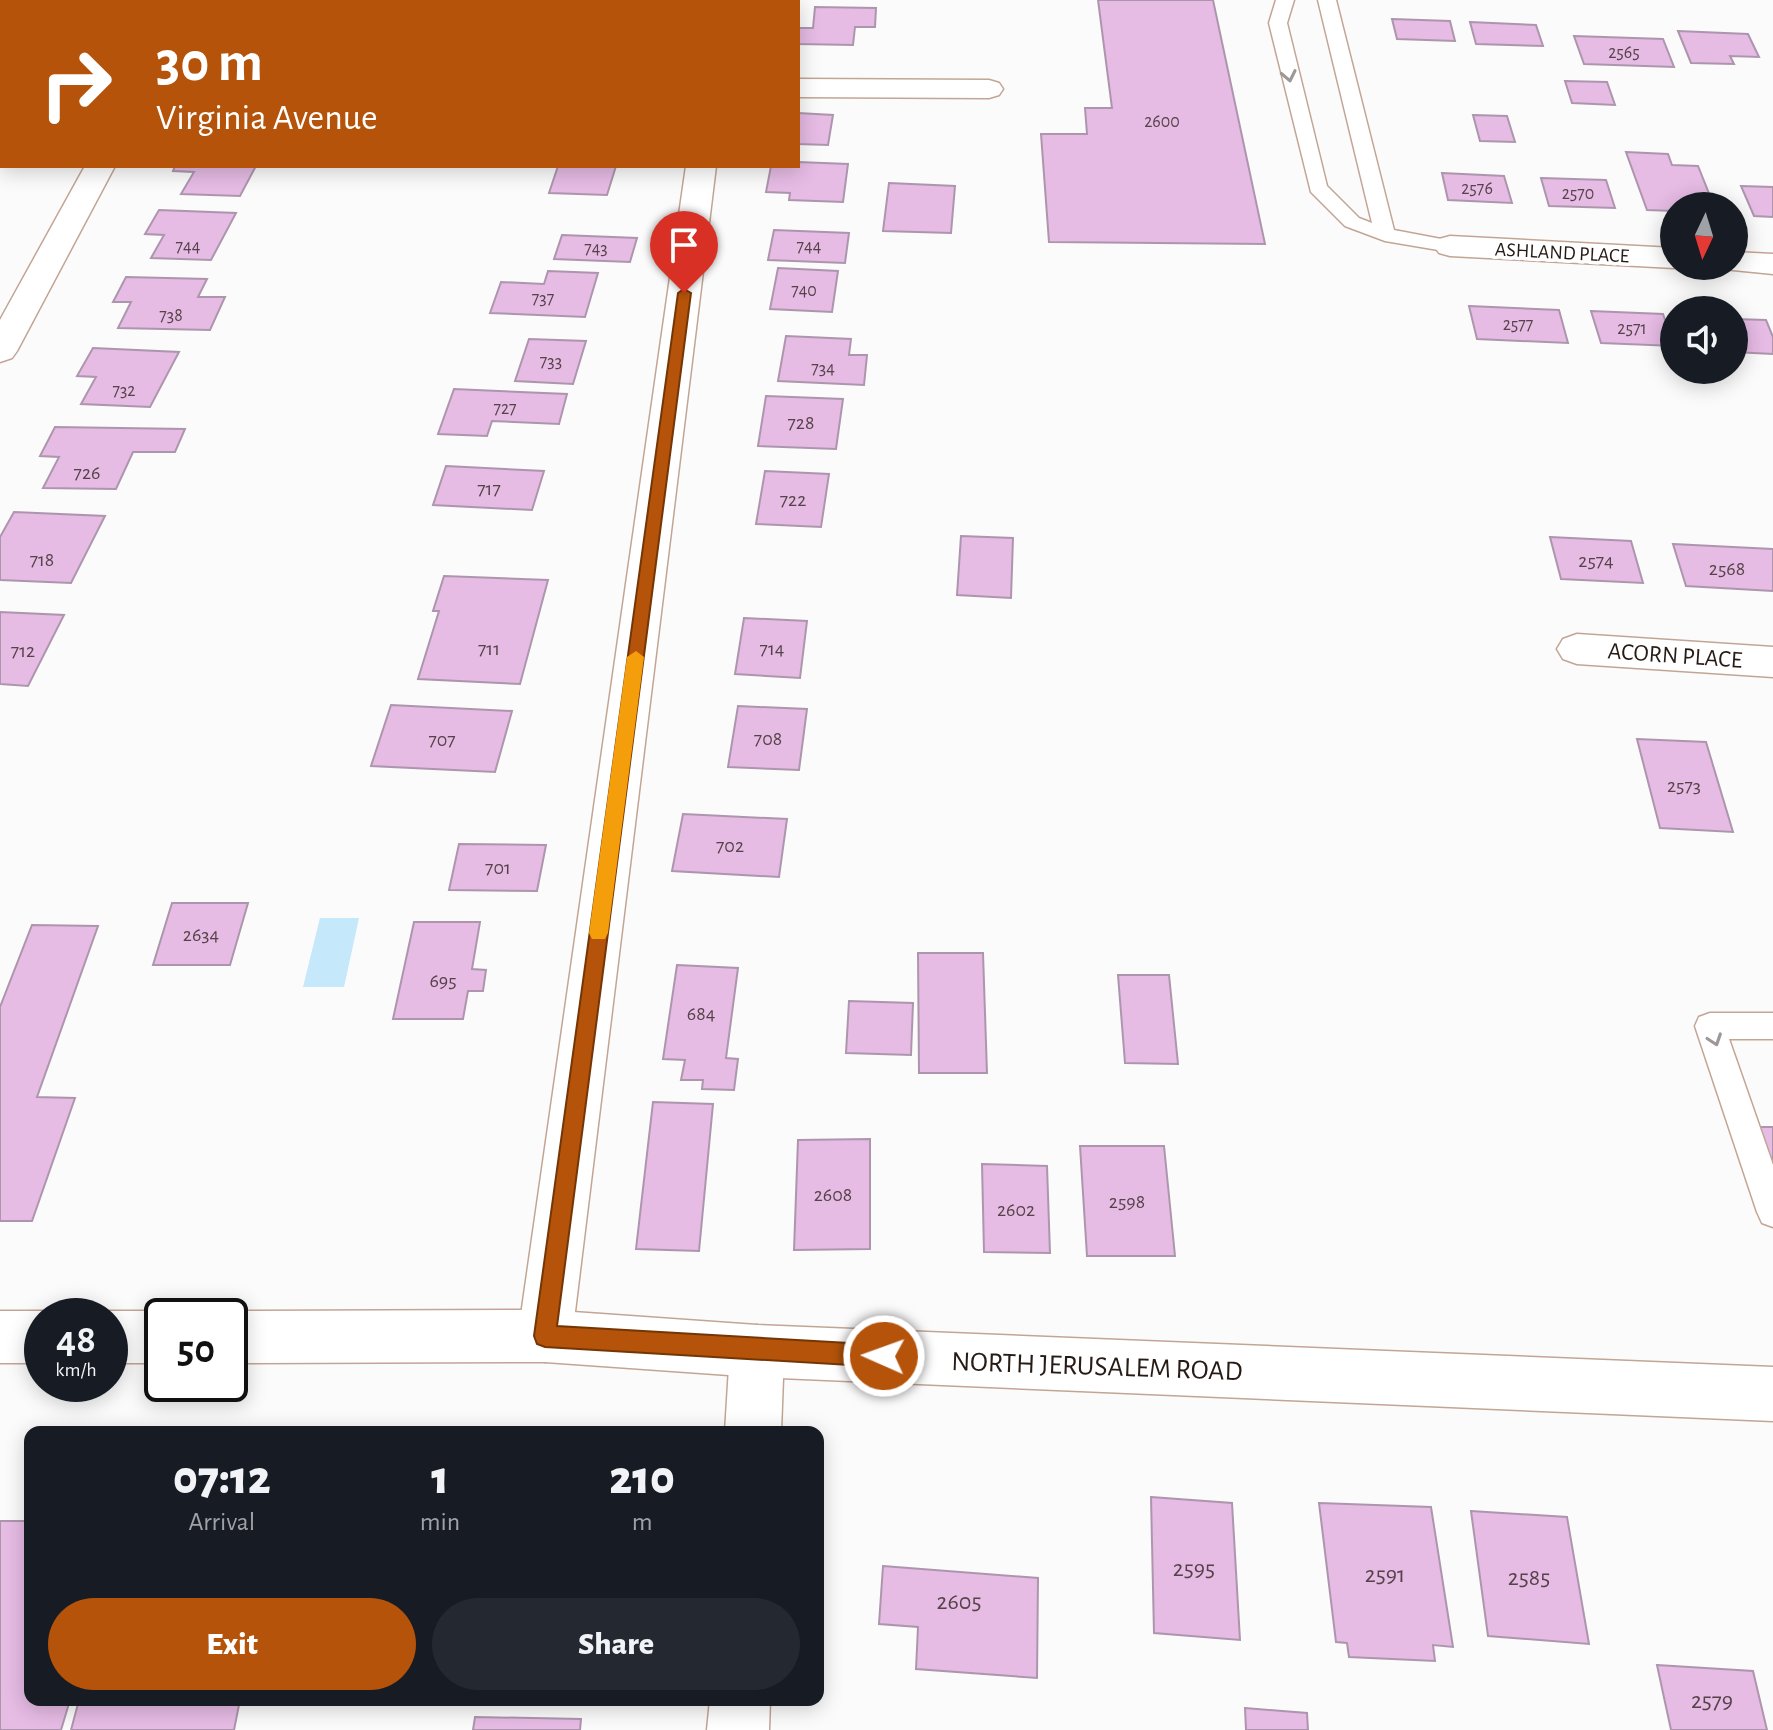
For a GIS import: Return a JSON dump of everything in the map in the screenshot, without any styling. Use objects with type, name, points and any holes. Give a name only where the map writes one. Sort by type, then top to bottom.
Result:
[{"type":"street","points":[[800,88],[989,89]]},
{"type":"street","points":[[2,344],[99,168]]},
{"type":"street","points":[[545,1336],[701,168]]},
{"type":"street","name":"ASHLAND PLACE","points":[[1450,246],[1660,257]]},
{"type":"street","points":[[1748,263],[1773,264]]},
{"type":"street","name":"ACORN PLACE","points":[[1577,649],[1773,662]]},
{"type":"street","name":"NORTH JERUSALEM ROAD","points":[[248,1337],[545,1336],[757,1351],[1773,1394]]},
{"type":"street","points":[[0,1337],[24,1337]]},
{"type":"street","points":[[753,1426],[757,1351]]},
{"type":"street","points":[[738,1730],[740,1706]]},
{"type":"lane","points":[[1285,0],[1278,23],[1318,188],[1352,222],[1385,235],[1450,246]]},
{"type":"lane","points":[[1327,0],[1385,235]]},
{"type":"lane","points":[[1773,1026],[1710,1026],[1773,1212]]},
{"type":"water","points":[[320,918],[359,918],[344,987],[303,987]]},
{"type":"building","points":[[1098,0],[1213,0],[1265,244],[1049,242],[1041,134],[1087,134],[1085,108],[1112,108]]},
{"type":"building","points":[[815,7],[876,8],[875,27],[855,27],[853,45],[800,44],[800,28],[813,28]]},
{"type":"building","points":[[1392,19],[1450,21],[1455,41],[1397,39]]},
{"type":"building","points":[[1470,22],[1536,25],[1543,46],[1476,44]]},
{"type":"building","points":[[1678,31],[1748,34],[1759,57],[1730,56],[1734,64],[1691,63]]},
{"type":"building","points":[[1574,36],[1663,39],[1674,67],[1584,64]]},
{"type":"building","points":[[1565,81],[1607,82],[1615,105],[1572,103]]},
{"type":"building","points":[[800,113],[833,115],[828,145],[800,144]]},
{"type":"building","points":[[1473,115],[1507,116],[1515,142],[1480,141]]},
{"type":"building","points":[[1626,152],[1668,154],[1672,165],[1698,166],[1708,192],[1660,192],[1660,210],[1647,210]]},
{"type":"building","points":[[800,162],[848,164],[843,202],[789,200],[790,193],[766,192],[771,168],[800,168]]},
{"type":"building","points":[[174,168],[255,168],[240,196],[181,194],[194,172],[173,171]]},
{"type":"building","points":[[557,168],[615,168],[607,195],[549,193]]},
{"type":"building","points":[[1442,173],[1504,176],[1512,203],[1448,200]]},
{"type":"building","points":[[1541,178],[1606,180],[1615,208],[1549,206]]},
{"type":"building","points":[[889,183],[955,186],[951,233],[883,231]]},
{"type":"building","points":[[1741,186],[1773,187],[1773,217],[1754,216],[1748,202],[1748,192],[1744,192]]},
{"type":"building","points":[[159,210],[236,213],[211,260],[151,258],[164,235],[145,234]]},
{"type":"building","points":[[774,230],[849,233],[845,263],[768,260]]},
{"type":"building","points":[[562,235],[637,238],[630,262],[554,259]]},
{"type":"building","points":[[778,268],[838,271],[832,312],[770,309]]},
{"type":"building","points":[[548,271],[598,273],[585,317],[490,313],[501,282],[544,284]]},
{"type":"building","points":[[126,277],[207,279],[198,297],[225,297],[210,330],[118,328],[131,302],[113,302]]},
{"type":"building","points":[[1469,306],[1559,310],[1568,343],[1477,339]]},
{"type":"building","points":[[1591,311],[1660,314],[1660,345],[1601,343]]},
{"type":"building","points":[[1748,319],[1766,320],[1773,337],[1773,354],[1748,353]]},
{"type":"building","points":[[786,336],[851,339],[849,355],[867,355],[864,385],[778,381]]},
{"type":"building","points":[[529,339],[586,341],[573,384],[515,381]]},
{"type":"building","points":[[93,348],[179,352],[150,407],[81,404],[96,377],[77,376]]},
{"type":"building","points":[[454,389],[567,394],[559,424],[492,421],[487,436],[438,434]]},
{"type":"building","points":[[766,396],[843,399],[836,449],[758,446]]},
{"type":"building","points":[[55,427],[185,429],[175,452],[133,452],[116,489],[43,488],[59,457],[40,456]]},
{"type":"building","points":[[446,466],[544,471],[532,510],[433,505]]},
{"type":"building","points":[[765,471],[829,474],[821,527],[756,524]]},
{"type":"building","points":[[14,512],[105,516],[71,583],[0,580],[0,537]]},
{"type":"building","points":[[961,536],[1013,538],[1011,598],[957,595]]},
{"type":"building","points":[[1550,537],[1631,541],[1643,583],[1561,579]]},
{"type":"building","points":[[1673,544],[1773,549],[1773,591],[1686,586]]},
{"type":"building","points":[[444,576],[548,580],[520,684],[418,679],[439,611],[433,611]]},
{"type":"building","points":[[0,612],[64,615],[28,686],[0,684]]},
{"type":"building","points":[[744,618],[807,621],[800,678],[735,674]]},
{"type":"building","points":[[391,705],[512,711],[495,772],[371,766]]},
{"type":"building","points":[[738,706],[807,709],[799,770],[728,767]]},
{"type":"building","points":[[1637,739],[1706,742],[1733,832],[1660,828]]},
{"type":"building","points":[[683,814],[787,819],[779,877],[672,871]]},
{"type":"building","points":[[459,844],[546,845],[537,891],[449,890]]},
{"type":"building","points":[[172,903],[248,903],[230,965],[153,965]]},
{"type":"building","points":[[414,922],[480,922],[472,969],[486,970],[483,991],[468,991],[463,1019],[393,1019]]},
{"type":"building","points":[[32,925],[98,926],[37,1097],[75,1098],[32,1221],[0,1221],[0,1007]]},
{"type":"building","points":[[918,953],[983,953],[987,1073],[919,1073]]},
{"type":"building","points":[[677,965],[738,968],[726,1058],[738,1059],[734,1090],[702,1089],[703,1080],[681,1080],[685,1060],[663,1059]]},
{"type":"building","points":[[1118,975],[1169,975],[1178,1064],[1125,1063]]},
{"type":"building","points":[[849,1001],[913,1003],[911,1055],[846,1053]]},
{"type":"building","points":[[653,1102],[713,1104],[699,1251],[636,1249]]},
{"type":"building","points":[[1756,1127],[1773,1127],[1773,1178]]},
{"type":"building","points":[[870,1139],[870,1249],[794,1250],[798,1140]]},
{"type":"building","points":[[1080,1146],[1164,1146],[1175,1256],[1087,1256]]},
{"type":"building","points":[[982,1164],[1047,1166],[1050,1253],[984,1252]]},
{"type":"building","points":[[1151,1497],[1232,1503],[1240,1640],[1154,1633]]},
{"type":"building","points":[[1319,1503],[1431,1507],[1453,1647],[1433,1645],[1435,1661],[1349,1657],[1347,1643],[1336,1642]]},
{"type":"building","points":[[1471,1511],[1567,1517],[1589,1644],[1488,1636]]},
{"type":"building","points":[[0,1521],[24,1521],[24,1706],[68,1706],[61,1730],[0,1730]]},
{"type":"building","points":[[883,1566],[1038,1578],[1037,1678],[916,1669],[918,1627],[879,1624]]},
{"type":"building","points":[[1657,1665],[1753,1671],[1767,1730],[1671,1730]]},
{"type":"building","points":[[77,1706],[239,1706],[234,1730],[71,1730]]},
{"type":"building","points":[[1245,1708],[1307,1713],[1308,1730],[1246,1730]]},
{"type":"building","points":[[475,1717],[581,1719],[580,1730],[473,1730]]},
{"type":"slow traffic","points":[[599,933],[636,657]]},
{"type":"route","points":[[684,293],[545,1336],[757,1351],[884,1356]]}]
